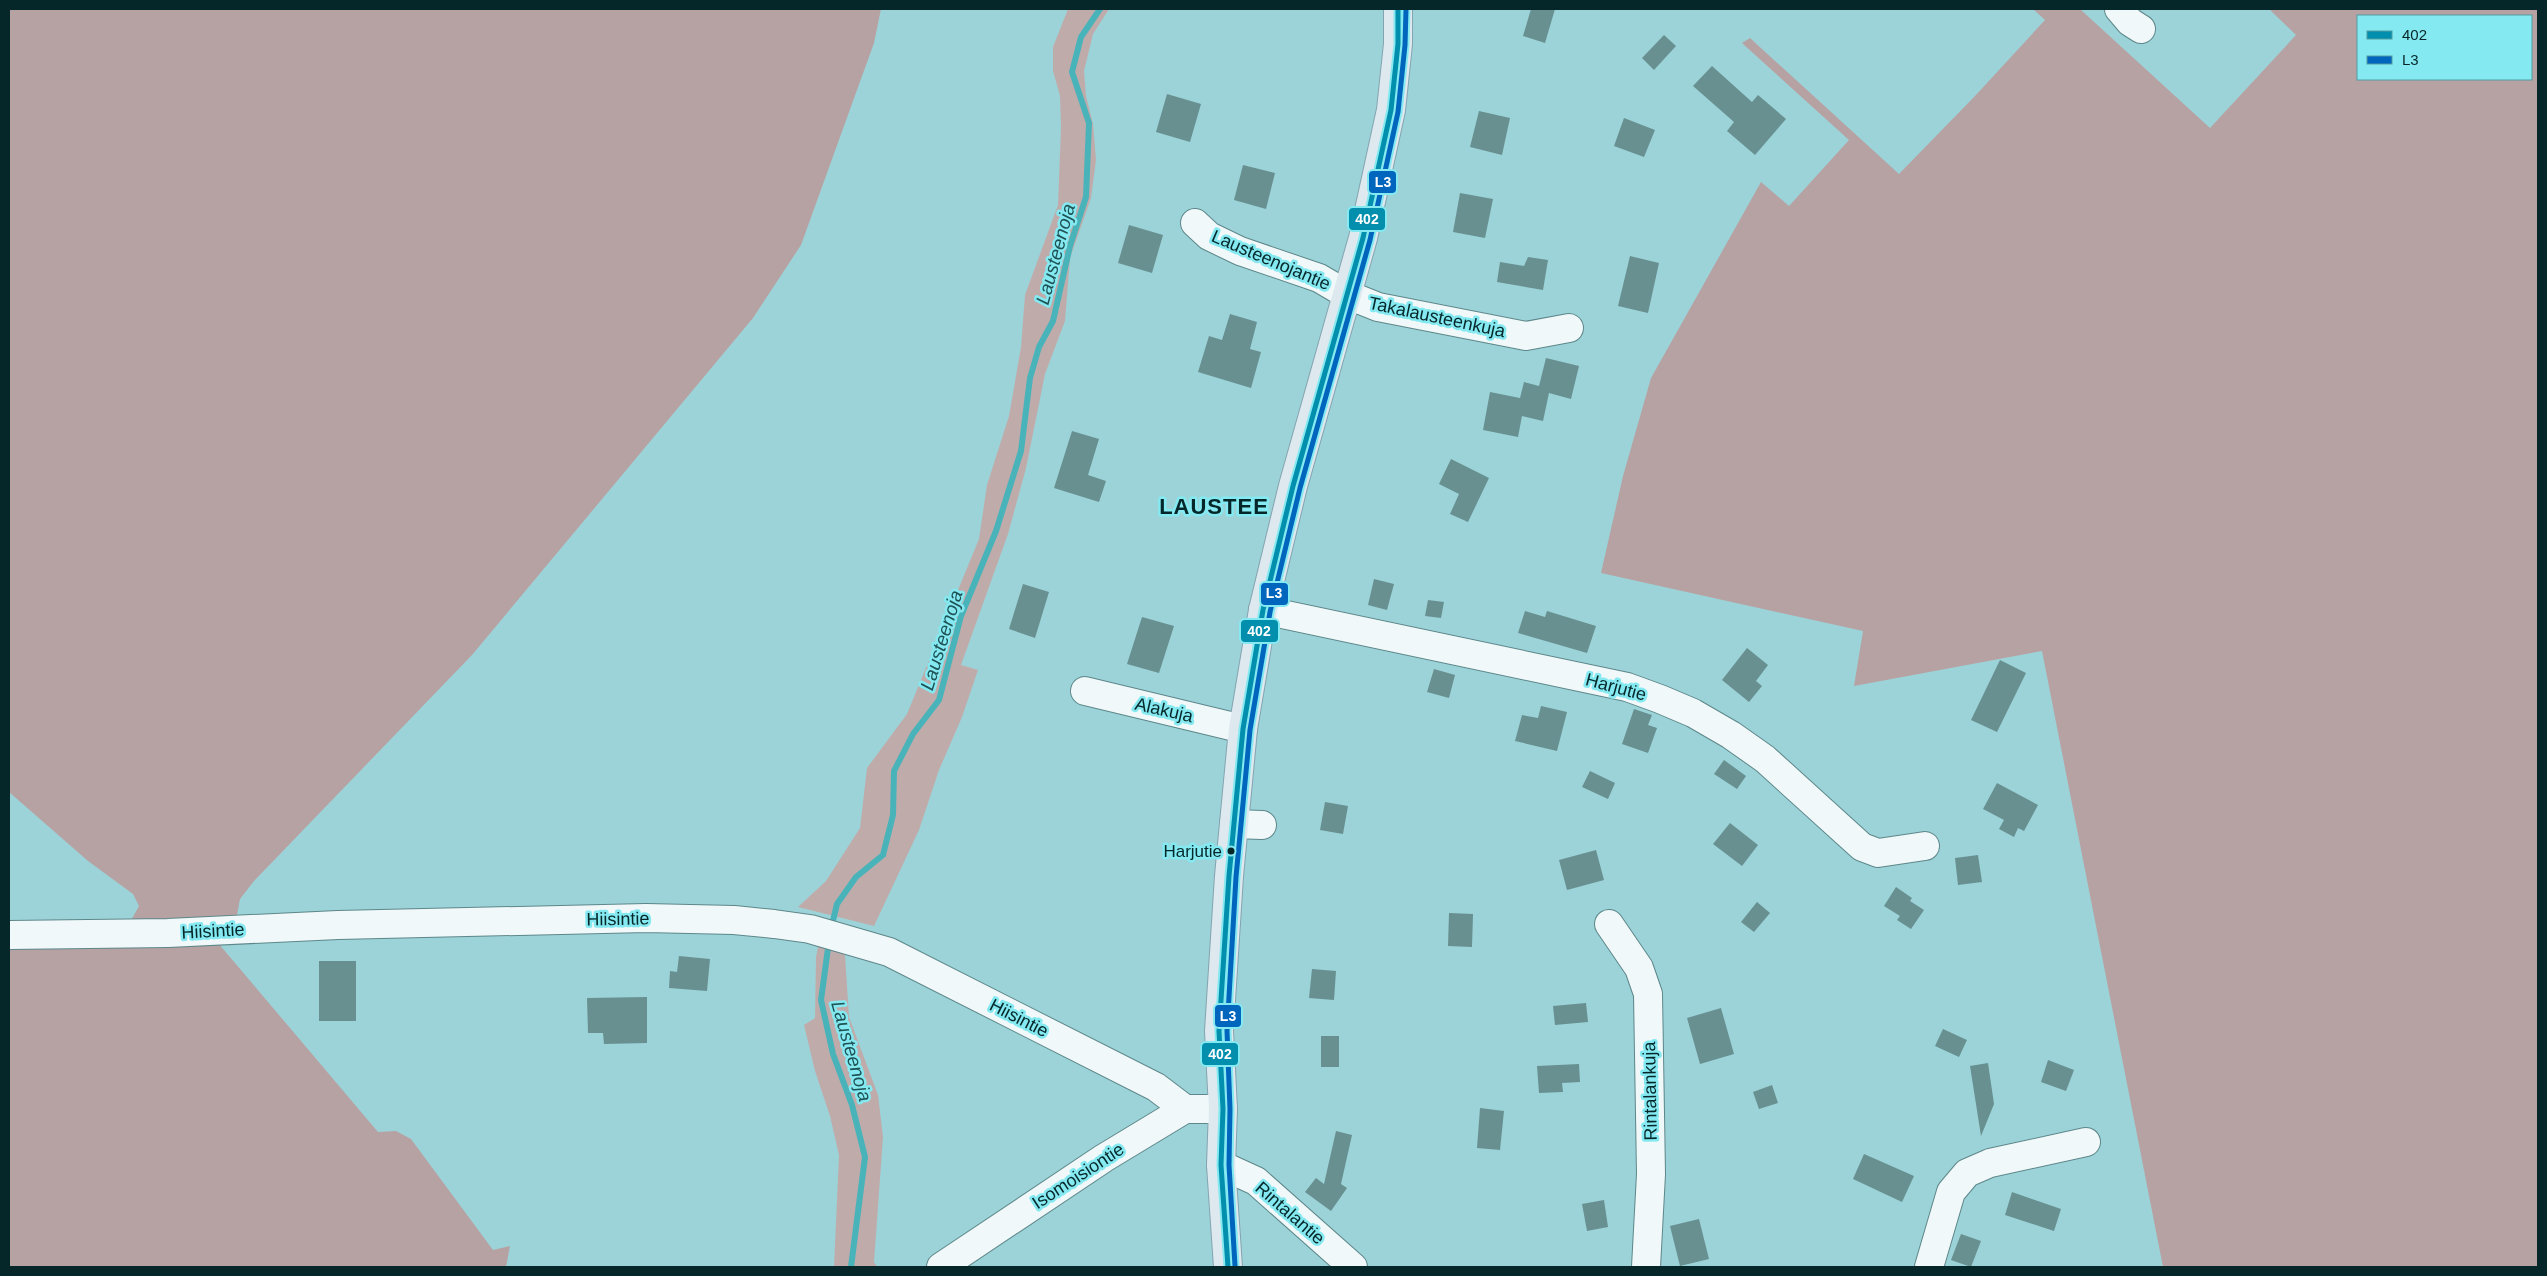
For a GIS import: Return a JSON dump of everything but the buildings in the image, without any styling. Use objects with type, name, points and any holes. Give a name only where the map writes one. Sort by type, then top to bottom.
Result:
[{"type":"main road","points":[[1228,1267],[1222,1165],[1219,1031],[1243,729],[1262,610],[1293,486],[1364,238],[1390,110],[1398,44],[1398,9]]},
{"type":"street","points":[[2119,9],[2130,22],[2141,29]]},
{"type":"street","name":"Lausteenojantie","points":[[1195,223],[1209,236],[1240,251],[1318,278],[1348,295]]},
{"type":"street","name":"Takalausteenkuja","points":[[1348,295],[1378,307],[1526,336],[1569,328]]},
{"type":"street","name":"Harjutie","points":[[1262,610],[1627,687],[1693,713],[1731,735],[1765,759],[1862,847],[1878,853],[1924,846]]},
{"type":"street","name":"Alakuja","points":[[1085,691],[1243,729]]},
{"type":"street","points":[[1234,824],[1262,824]]},
{"type":"street","name":"Hiisintie","points":[[9,935],[168,933],[338,925],[646,918],[734,920],[817,932],[889,952],[1156,1087],[1185,1108]]},
{"type":"street","name":"Rintalankuja","points":[[1609,924],[1639,968],[1648,994],[1652,1174],[1646,1267]]},
{"type":"street","points":[[1185,1108],[1222,1109]]},
{"type":"street","name":"Isomoisiontie","points":[[941,1267],[1104,1158],[1185,1108]]},
{"type":"street","points":[[1929,1267],[1951,1192],[1967,1173],[1990,1163],[2086,1142]]},
{"type":"street","name":"Rintalantie","points":[[1222,1165],[1256,1182],[1353,1267]]},
{"type":"shaded area","points":[[9,9],[881,9],[874,43],[801,245],[753,318],[472,655],[254,881],[240,899],[237,915],[129,924],[139,906],[133,894],[88,861],[9,792]]},
{"type":"shaded area","points":[[1068,9],[1109,9],[1093,34],[1084,71],[1086,96],[1093,124],[1096,160],[1091,198],[1070,258],[1065,321],[1045,374],[1026,468],[1008,534],[961,665],[978,670],[962,717],[939,770],[919,830],[874,926],[798,907],[826,881],[860,828],[867,768],[907,714],[979,539],[987,485],[1009,416],[1021,347],[1025,295],[1058,205],[1061,127],[1060,96],[1053,71],[1053,47]]},
{"type":"shaded area","points":[[2033,9],[2080,9],[2210,128],[2296,35],[2269,9],[2538,9],[2538,1267],[2163,1267],[2042,651],[1854,686],[1863,631],[1601,573],[1623,476],[1651,378],[1761,182],[1789,206],[1849,140],[1742,43],[1750,38],[1899,174],[2045,20]]},
{"type":"shaded area","points":[[213,937],[378,1132],[396,1131],[411,1139],[493,1250],[510,1246],[506,1267],[9,1267],[9,941]]},
{"type":"shaded area","points":[[819,942],[845,955],[849,1017],[878,1095],[883,1137],[874,1262],[877,1267],[834,1267],[839,1155],[804,1025],[815,1018],[816,957]]},
{"type":"waterway","name":"Lausteenoja","points":[[831,929],[837,904],[856,877],[883,855],[893,815],[894,771],[913,734],[939,700],[961,616],[996,531],[1021,451],[1030,378],[1039,347],[1053,321],[1070,246],[1086,197],[1089,123],[1072,72],[1081,37],[1100,9]]},
{"type":"waterway","name":"Lausteenoja","points":[[829,941],[821,1000],[833,1054],[852,1105],[865,1157],[851,1267]]},
{"type":"transit line","name":"402","points":[[1228,1267],[1221,1165],[1223,1109],[1219,1031],[1229,876],[1243,729],[1263,610],[1293,486],[1363,238],[1391,110],[1398,44],[1398,9]]},
{"type":"transit line","name":"L3","points":[[1235,1266],[1229,1165],[1230,1109],[1227,1031],[1236,877],[1250,730],[1270,612],[1300,488],[1370,240],[1398,112],[1405,45],[1406,9]]},
{"type":"place","name":"Harjutie","points":[[1231,851]]},
{"type":"district","name":"LAUSTEE","points":[[1214,506]]}]
